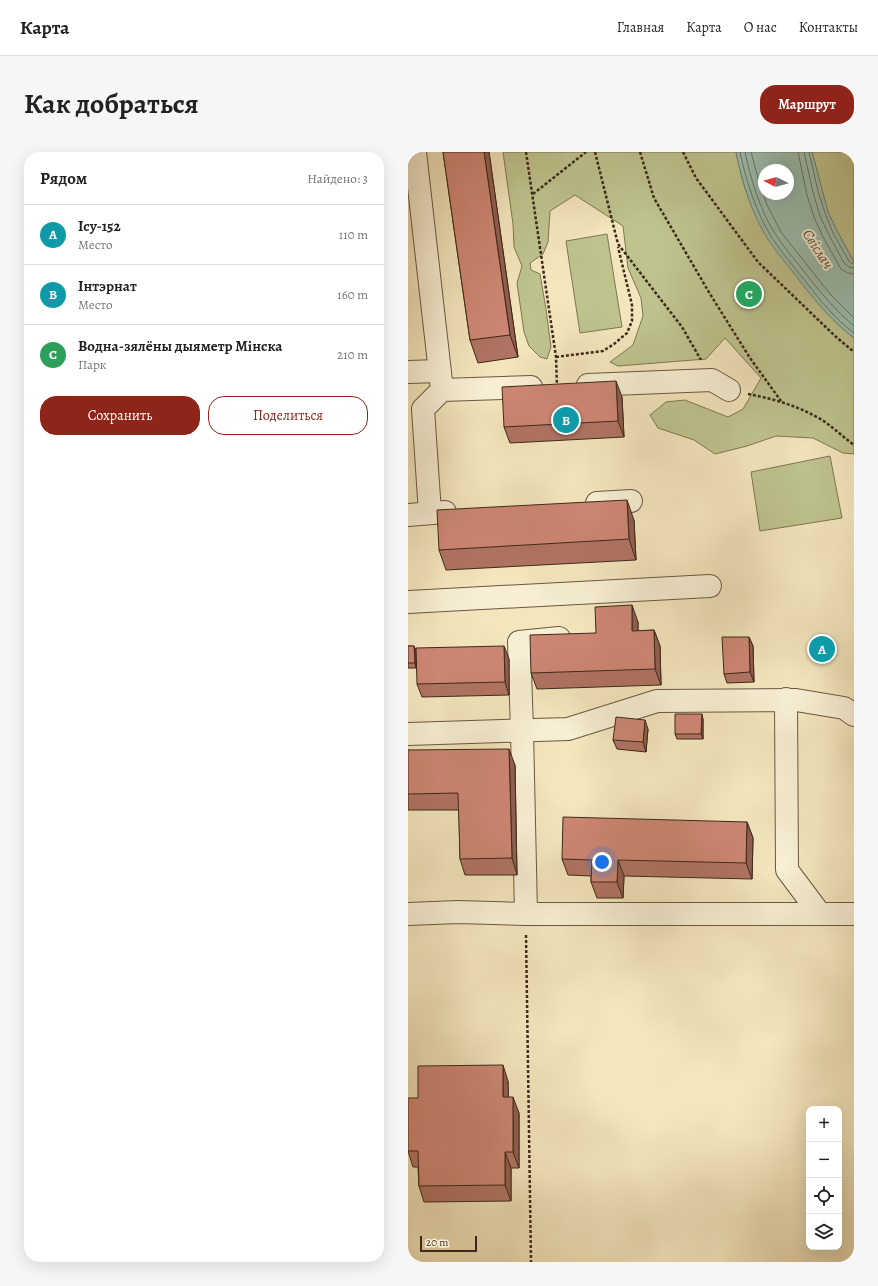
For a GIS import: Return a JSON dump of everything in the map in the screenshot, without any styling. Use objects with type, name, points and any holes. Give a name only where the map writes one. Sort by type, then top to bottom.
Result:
[{"type":"lane","points":[[415,152],[440,381],[423,409],[430,513]]},
{"type":"lane","points":[[408,372],[440,381],[554,386],[720,385]]},
{"type":"lane","points":[[577,504],[631,501]]},
{"type":"lane","points":[[408,515],[461,511]]},
{"type":"lane","points":[[408,602],[710,586]]},
{"type":"lane","points":[[526,914],[519,642],[579,635]]},
{"type":"lane","points":[[786,700],[787,870],[820,914]]},
{"type":"lane","points":[[408,734],[568,729],[657,701],[796,700],[844,708],[854,715]]},
{"type":"lane","points":[[408,914],[458,912],[526,914],[854,914]]},
{"type":"path","points":[[526,152],[556,356],[554,386]]},
{"type":"path","points":[[532,195],[586,152]]},
{"type":"path","points":[[556,356],[603,351],[627,334],[632,321],[632,305],[596,152]]},
{"type":"path","points":[[640,152],[654,198],[750,358],[781,401]]},
{"type":"path","points":[[683,152],[696,178],[758,262],[835,336],[854,352]]},
{"type":"path","points":[[618,244],[682,327],[720,385],[781,401],[822,420],[854,445]]},
{"type":"path","points":[[526,914],[531,1262]]},
{"type":"green space","points":[[503,152],[736,152],[748,197],[769,239],[819,304],[832,319],[854,338],[854,454],[843,453],[813,438],[776,436],[747,446],[715,454],[694,440],[658,428],[650,415],[666,402],[685,400],[728,417],[743,409],[761,378],[725,338],[706,359],[618,366],[610,362],[633,345],[643,316],[641,298],[628,268],[623,226],[575,195],[550,211],[548,242],[543,254],[530,263],[531,270],[540,274],[551,347],[547,359],[540,357],[529,346],[524,332],[517,283],[522,266],[514,247],[513,224]]},
{"type":"green space","points":[[812,152],[854,152],[854,262],[828,212]]},
{"type":"green space","points":[[607,234],[622,327],[580,333],[566,241]]},
{"type":"green space","points":[[830,456],[842,518],[760,531],[751,472]]},
{"type":"water","name":"Свіслач","points":[[736,152],[812,152],[828,212],[854,262],[854,338],[833,320],[820,306],[781,258],[763,231],[745,186]]},
{"type":"building","points":[[443,152],[484,152],[510,335],[470,340]]},
{"type":"building","points":[[616,381],[618,421],[504,427],[502,387]]},
{"type":"building","points":[[627,500],[629,539],[439,550],[437,510]]},
{"type":"building","points":[[632,605],[632,631],[654,630],[655,669],[531,673],[530,635],[596,633],[595,607]]},
{"type":"building","points":[[722,637],[749,637],[750,672],[724,674]]},
{"type":"building","points":[[408,646],[414,646],[415,663],[408,663]]},
{"type":"building","points":[[504,646],[505,682],[417,684],[416,648]]},
{"type":"building","points":[[675,714],[702,714],[701,734],[675,734]]},
{"type":"building","points":[[616,717],[645,720],[643,742],[613,740]]},
{"type":"building","points":[[509,749],[512,858],[460,859],[458,793],[408,794],[408,750]]},
{"type":"building","points":[[563,817],[747,822],[746,863],[618,860],[617,882],[591,882],[592,860],[562,859]]},
{"type":"building","points":[[503,1065],[503,1097],[513,1097],[513,1152],[505,1152],[505,1185],[419,1186],[418,1151],[408,1151],[408,1098],[418,1098],[418,1066]]},
{"type":"place","name":"Водна-зялёны дыяметр Мінска","points":[[749,294]]},
{"type":"place","name":"Інтэрнат","points":[[566,420]]},
{"type":"place","name":"Ісу-152","points":[[822,649]]}]
